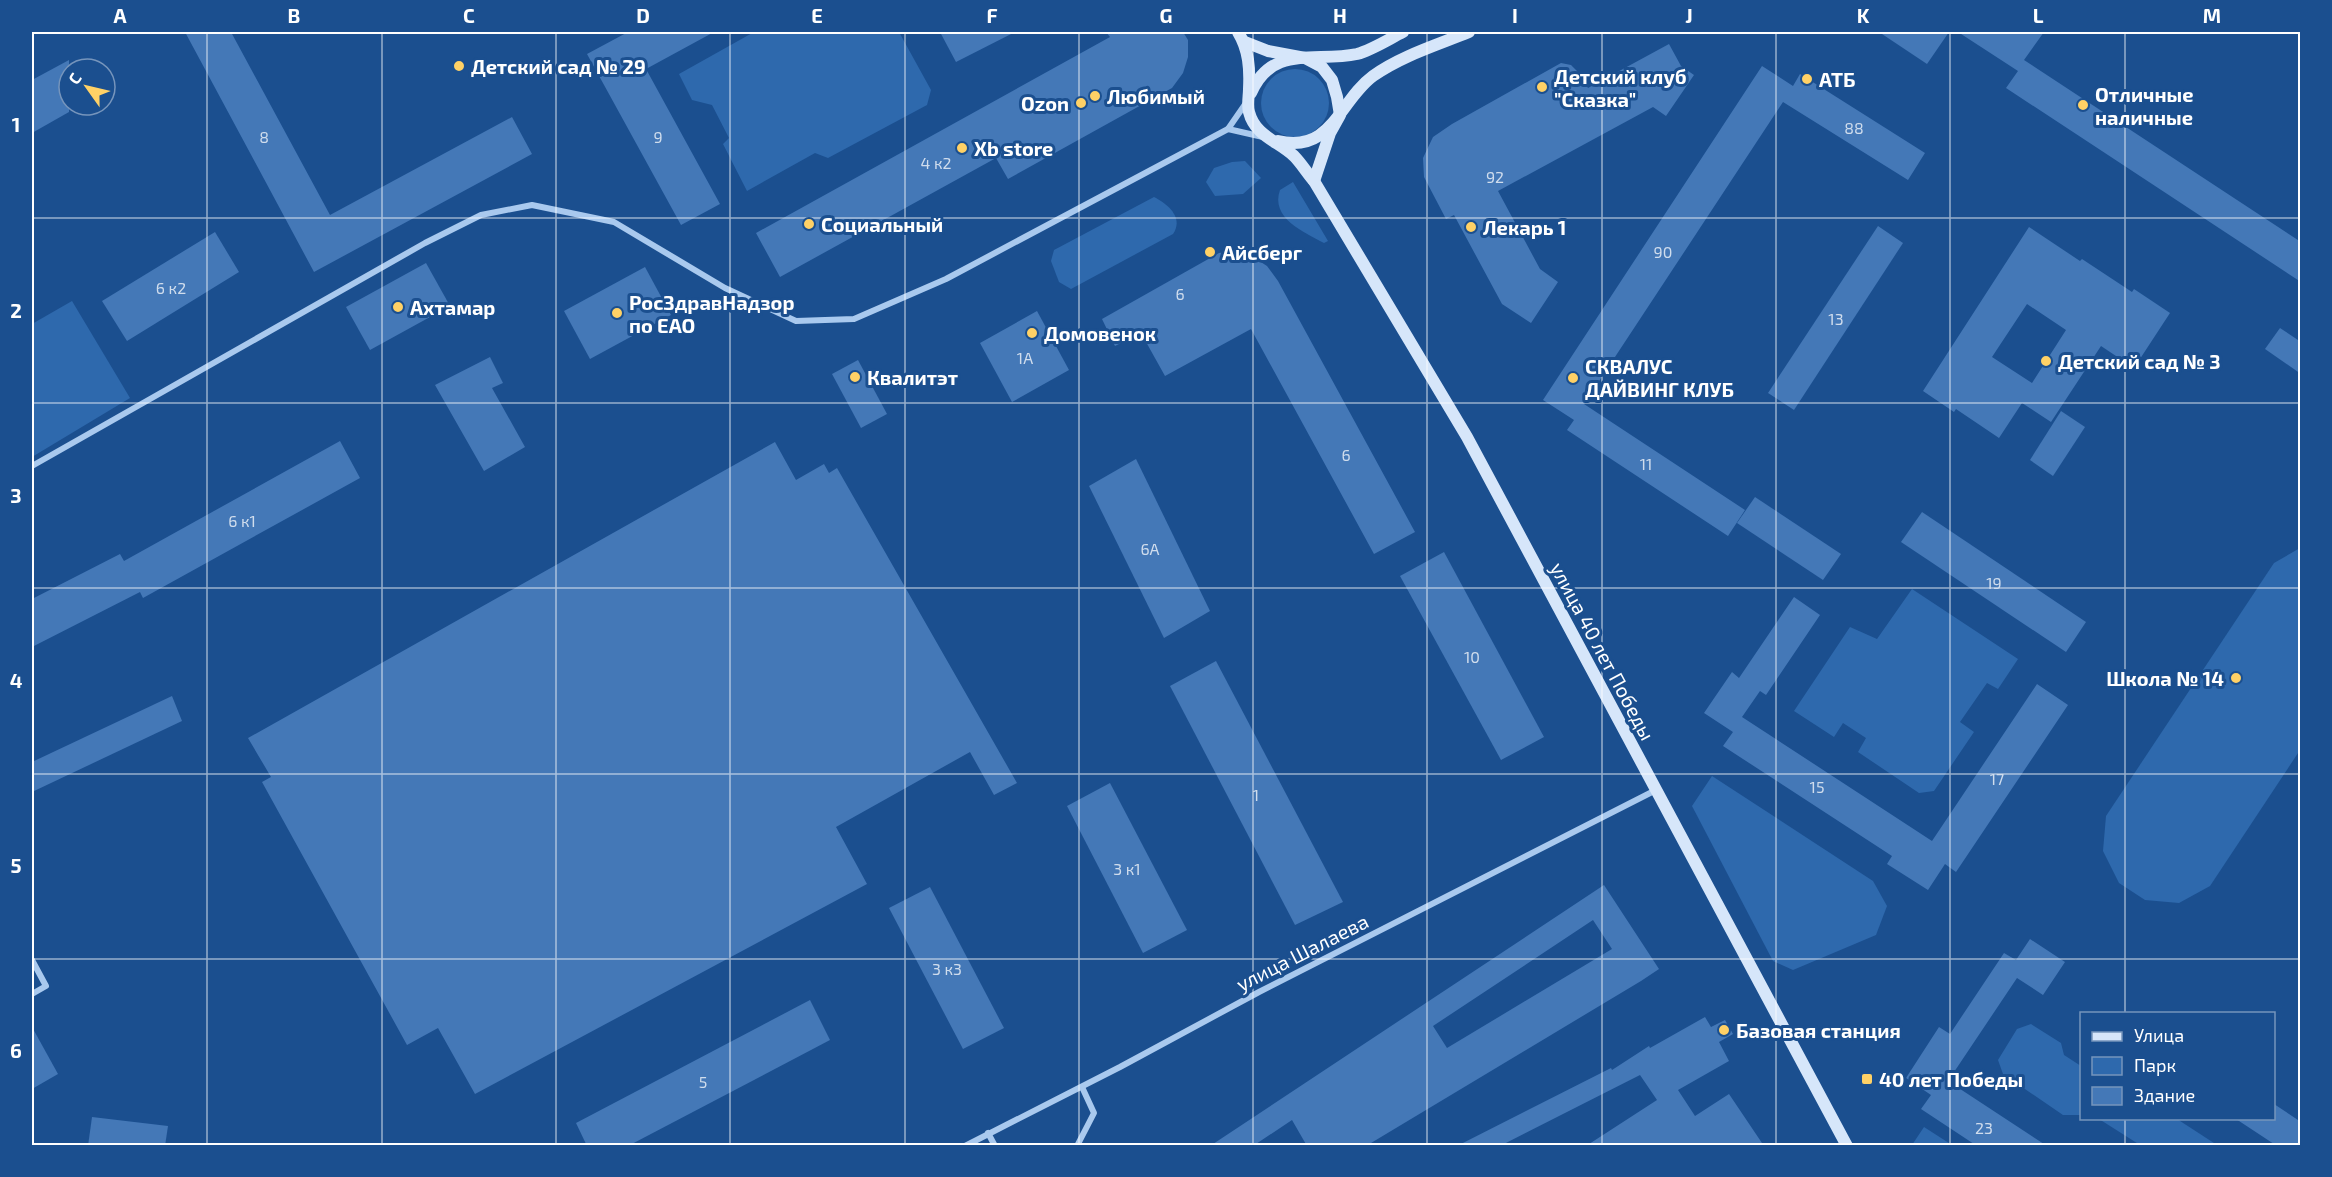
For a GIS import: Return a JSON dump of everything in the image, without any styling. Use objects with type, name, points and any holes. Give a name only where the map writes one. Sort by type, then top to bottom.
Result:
[{"type":"main road","points":[[1249,100],[1257,79],[1267,68],[1281,60],[1358,54],[1403,32]]},
{"type":"main road","points":[[1241,37],[1249,64],[1248,110],[1252,122],[1265,138],[1293,145],[1309,142],[1322,135],[1371,78],[1392,64],[1469,32]]},
{"type":"main road","points":[[1241,37],[1268,51],[1305,58],[1322,67],[1332,80],[1340,115],[1330,133],[1314,181]]},
{"type":"main road","name":"улица 40 лет Победы","points":[[1265,138],[1294,156],[1314,181],[1467,437],[1847,1146]]},
{"type":"street","points":[[32,466],[425,243],[481,215],[532,205],[614,222],[725,288],[776,314],[796,321],[854,319],[945,279],[1228,129],[1249,100]]},
{"type":"street","points":[[1228,129],[1265,138]]},
{"type":"street","name":"улица Шалаева","points":[[965,1146],[1082,1087],[1259,992],[1656,790]]},
{"type":"street","points":[[32,960],[46,986],[32,994]]},
{"type":"street","points":[[1077,1146],[1094,1113],[1082,1087]]},
{"type":"street","points":[[988,1133],[994,1146]]},
{"type":"green space","points":[[754,32],[899,32],[931,90],[927,105],[828,158],[815,153],[747,191],[723,144],[729,138],[712,105],[692,100],[679,74]]},
{"type":"green space","points":[[1288,69],[1302,69],[1314,74],[1324,84],[1329,103],[1324,122],[1314,132],[1302,137],[1288,137],[1276,132],[1266,122],[1261,110],[1261,96],[1266,84],[1276,74]]},
{"type":"green space","points":[[1245,161],[1261,178],[1243,194],[1215,196],[1206,182],[1214,168],[1232,162]]},
{"type":"green space","points":[[1293,182],[1328,241],[1324,243],[1307,234],[1284,216],[1278,200],[1280,190]]},
{"type":"green space","points":[[1154,197],[1164,203],[1176,217],[1176,228],[1173,234],[1071,289],[1059,282],[1051,261],[1054,250]]},
{"type":"green space","points":[[72,301],[130,398],[32,457],[32,324]]},
{"type":"green space","points":[[2300,548],[2300,750],[2210,886],[2179,903],[2145,900],[2119,883],[2103,851],[2106,816],[2274,563]]},
{"type":"green space","points":[[1912,589],[2018,659],[1998,689],[1987,683],[1960,722],[1974,732],[1934,791],[1919,793],[1858,752],[1866,738],[1843,723],[1834,737],[1794,711],[1850,627],[1877,639]]},
{"type":"green space","points":[[1712,776],[1873,881],[1887,906],[1876,935],[1793,970],[1773,961],[1692,806]]},
{"type":"green space","points":[[2031,1024],[2061,1043],[2064,1055],[2080,1065],[2080,1115],[2063,1115],[2003,1074],[1998,1060],[2017,1029]]},
{"type":"green space","points":[[2101,1120],[2179,1120],[2217,1145],[2140,1145]]},
{"type":"green space","points":[[1924,1127],[1952,1145],[1912,1145]]},
{"type":"building","points":[[185,32],[231,32],[330,215],[512,117],[532,154],[314,272]]},
{"type":"building","points":[[628,32],[714,32],[646,69],[720,204],[681,225],[587,54]]},
{"type":"building","points":[[940,32],[1015,32],[956,62]]},
{"type":"building","points":[[1106,32],[1183,32],[1188,40],[1188,57],[1183,73],[1172,88],[1008,179],[996,158],[780,277],[756,233],[1110,37]]},
{"type":"building","points":[[1879,32],[1949,32],[1927,64]]},
{"type":"building","points":[[1958,32],[2044,32],[2024,60],[2301,242],[2301,282],[2006,88],[2018,71]]},
{"type":"building","points":[[1669,44],[1681,66],[1694,75],[1666,116],[1653,107],[1498,191],[1540,269],[1558,282],[1531,323],[1502,304],[1454,215],[1446,219],[1424,177],[1423,158],[1433,137],[1561,63],[1571,65],[1588,88]]},
{"type":"building","points":[[57,66],[57,117],[60,117],[32,133],[32,80]]},
{"type":"building","points":[[1762,66],[1793,86],[1800,74],[1925,153],[1908,180],[1783,102],[1584,404],[1745,510],[1728,536],[1567,430],[1574,420],[1543,400]]},
{"type":"building","points":[[1878,226],[1903,243],[1794,410],[1768,393]]},
{"type":"building","points":[[2029,227],[2080,261],[2082,259],[2132,292],[2134,289],[2170,313],[2134,368],[2101,346],[2051,422],[2022,403],[1999,438],[1956,409],[1954,412],[1923,391]],"holes":[[[2027,304],[2066,330],[2032,383],[1992,357]]]},
{"type":"building","points":[[215,232],[239,272],[127,341],[102,301]]},
{"type":"building","points":[[1235,251],[1250,255],[1267,266],[1278,281],[1415,532],[1374,554],[1251,329],[1165,376],[1141,333],[1115,346],[1102,319],[1219,253]]},
{"type":"building","name":"Ахтамар","points":[[426,263],[450,306],[370,350],[346,307]]},
{"type":"building","name":"РосЗдравНадзор по ЕАО","points":[[645,267],[671,315],[590,359],[564,311]]},
{"type":"building","points":[[1037,311],[1069,370],[1012,402],[980,343]]},
{"type":"building","points":[[2280,328],[2301,342],[2301,374],[2265,349]]},
{"type":"building","points":[[490,357],[503,383],[492,388],[525,447],[484,471],[435,385]]},
{"type":"building","points":[[858,360],[887,414],[861,428],[832,374]]},
{"type":"building","points":[[2061,411],[2085,427],[2053,476],[2030,460]]},
{"type":"building","points":[[340,441],[360,478],[143,598],[140,592],[32,647],[32,599],[120,554],[124,561]]},
{"type":"building","points":[[775,442],[796,480],[824,464],[829,473],[837,468],[1017,783],[994,795],[970,752],[836,827],[867,884],[475,1094],[438,1028],[407,1045],[262,782],[271,777],[248,738]]},
{"type":"building","points":[[1136,459],[1210,611],[1164,638],[1089,486]]},
{"type":"building","points":[[1755,497],[1841,554],[1823,580],[1737,523]]},
{"type":"building","points":[[1922,512],[2086,622],[2066,652],[1901,542]]},
{"type":"building","points":[[1444,552],[1544,737],[1501,760],[1400,576]]},
{"type":"building","points":[[1794,597],[1820,615],[1766,695],[1760,691],[1742,717],[1932,841],[2037,684],[2068,705],[1956,872],[1945,864],[1928,890],[1887,864],[1892,856],[1723,746],[1733,732],[1704,713],[1732,672],[1739,678]]},
{"type":"building","points":[[1216,661],[1343,902],[1295,925],[1170,686]]},
{"type":"building","points":[[172,696],[182,721],[32,792],[32,762]]},
{"type":"building","points":[[1110,783],[1187,930],[1143,953],[1067,806]]},
{"type":"building","points":[[1604,885],[1659,969],[1366,1146],[1307,1146],[1292,1120],[1253,1146],[1210,1146]],"holes":[[[1593,920],[1612,949],[1447,1048],[1433,1026]]]},
{"type":"building","points":[[930,887],[1004,1028],[963,1049],[889,908]]},
{"type":"building","points":[[2030,939],[2065,962],[2043,995],[2017,978],[1948,1081],[2047,1146],[1977,1146],[1921,1109],[1931,1095],[1906,1078],[1939,1027],[1950,1034],[2004,953],[2016,960]]},
{"type":"building","points":[[810,1000],[830,1040],[628,1146],[587,1146],[576,1123]]},
{"type":"building","points":[[1705,1017],[1711,1027],[1725,1020],[1733,1034],[1719,1042],[1729,1061],[1678,1090],[1695,1116],[1729,1094],[1764,1146],[1586,1146],[1657,1100],[1640,1075],[1500,1146],[1457,1146],[1611,1068],[1612,1070],[1649,1046],[1650,1048]]},
{"type":"building","points":[[32,1027],[58,1074],[32,1089]]},
{"type":"building","points":[[2275,1105],[2301,1122],[2301,1146],[2277,1146],[2238,1120],[2275,1120]]},
{"type":"building","points":[[92,1117],[168,1126],[165,1146],[88,1146]]},
{"type":"place","name":"Детский сад № 29","points":[[459,66]]},
{"type":"place","name":"АТБ","points":[[1807,79]]},
{"type":"place","name":"Детский клуб \"Сказка\"","points":[[1542,87]]},
{"type":"place","name":"Любимый","points":[[1095,96]]},
{"type":"place","name":"Ozon","points":[[1081,103]]},
{"type":"place","name":"Отличные наличные","points":[[2083,105]]},
{"type":"place","name":"Xb store","points":[[962,148]]},
{"type":"place","name":"Социальный","points":[[809,224]]},
{"type":"place","name":"Лекарь 1","points":[[1471,227]]},
{"type":"place","name":"Айсберг","points":[[1210,252]]},
{"type":"place","name":"Ахтамар","points":[[398,307]]},
{"type":"place","name":"РосЗдравНадзор по ЕАО","points":[[617,313]]},
{"type":"place","name":"Домовенок","points":[[1032,333]]},
{"type":"place","name":"Детский сад № 3","points":[[2046,361]]},
{"type":"place","name":"Квалитэт","points":[[855,377]]},
{"type":"place","name":"СКВАЛУС ДАЙВИНГ КЛУБ","points":[[1573,378]]},
{"type":"place","name":"Школа № 14","points":[[2236,678]]},
{"type":"place","name":"Базовая станция","points":[[1724,1030]]},
{"type":"place","name":"40 лет Победы","points":[[1867,1079]]}]
